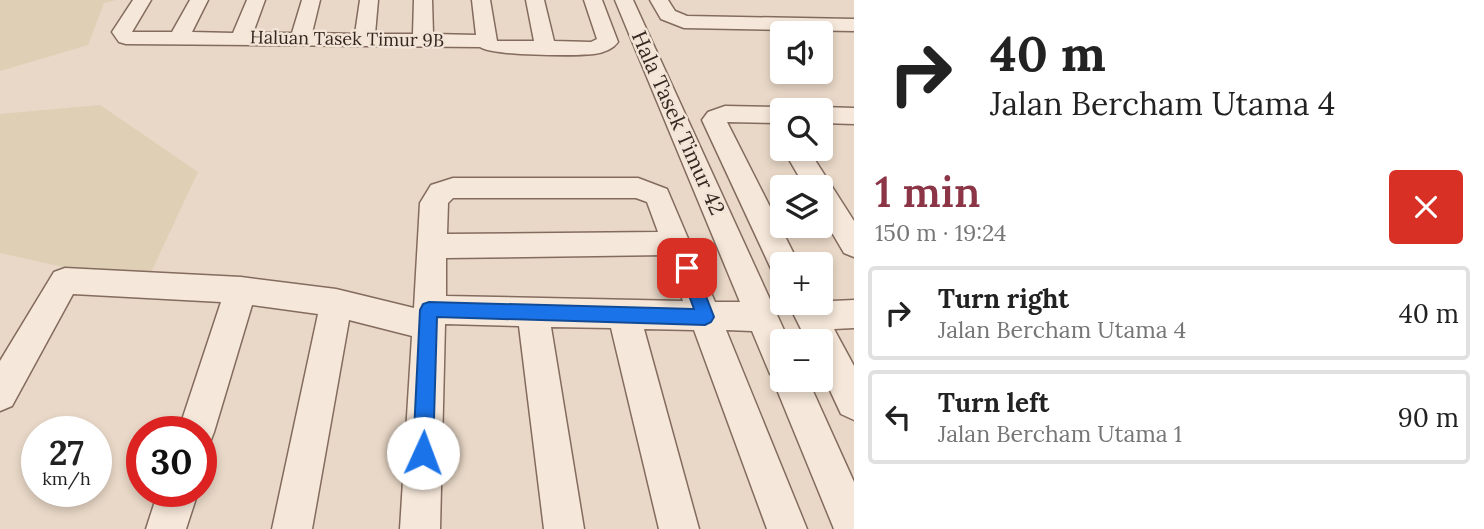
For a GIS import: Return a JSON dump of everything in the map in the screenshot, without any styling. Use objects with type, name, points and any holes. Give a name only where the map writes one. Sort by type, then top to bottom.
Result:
[{"type":"street","name":"Haluan Tasek Timur 9B","points":[[142,0],[122,32],[123,37],[487,41],[489,45],[497,47],[594,48],[608,42],[593,0]]},
{"type":"street","points":[[179,38],[199,0]]},
{"type":"street","points":[[241,38],[256,0]]},
{"type":"street","points":[[301,39],[311,0]]},
{"type":"street","points":[[364,40],[369,0]]},
{"type":"street","points":[[423,0],[423,41]]},
{"type":"street","points":[[481,0],[487,41]]},
{"type":"street","points":[[535,0],[545,47]]},
{"type":"street","name":"Hala Tasek Timur 42","points":[[624,0],[770,335]]},
{"type":"street","points":[[659,0],[665,12],[678,21],[738,24],[770,29]]},
{"type":"street","points":[[723,0],[738,24]]},
{"type":"street","points":[[777,8],[782,21]]},
{"type":"street","points":[[833,27],[854,25]]},
{"type":"street","points":[[641,38],[770,33]]},
{"type":"street","points":[[833,41],[854,41]]},
{"type":"street","points":[[770,118],[725,114],[716,117],[715,124],[778,252]]},
{"type":"street","points":[[838,116],[854,139]]},
{"type":"street","points":[[420,529],[434,203],[440,192],[453,188],[638,188],[652,192],[661,202],[787,529]]},
{"type":"street","points":[[833,203],[854,245]]},
{"type":"street","points":[[432,246],[677,243]]},
{"type":"street","points":[[0,394],[65,281],[240,290],[428,318],[533,312],[762,317]]},
{"type":"street","points":[[201,416],[240,290]]},
{"type":"street","points":[[292,529],[336,303]]},
{"type":"street","points":[[533,312],[564,529]]},
{"type":"street","points":[[833,312],[854,314]]},
{"type":"street","points":[[624,315],[679,529]]},
{"type":"street","points":[[810,315],[854,402]]},
{"type":"street","points":[[795,392],[854,528]]},
{"type":"street","points":[[166,529],[173,507]]},
{"type":"shaded area","points":[[0,0],[116,0],[104,3],[88,45],[0,71]]},
{"type":"shaded area","points":[[100,105],[198,172],[145,285],[0,253],[0,114]]},
{"type":"route","points":[[423,453],[429,310],[705,317],[687,268]]}]
